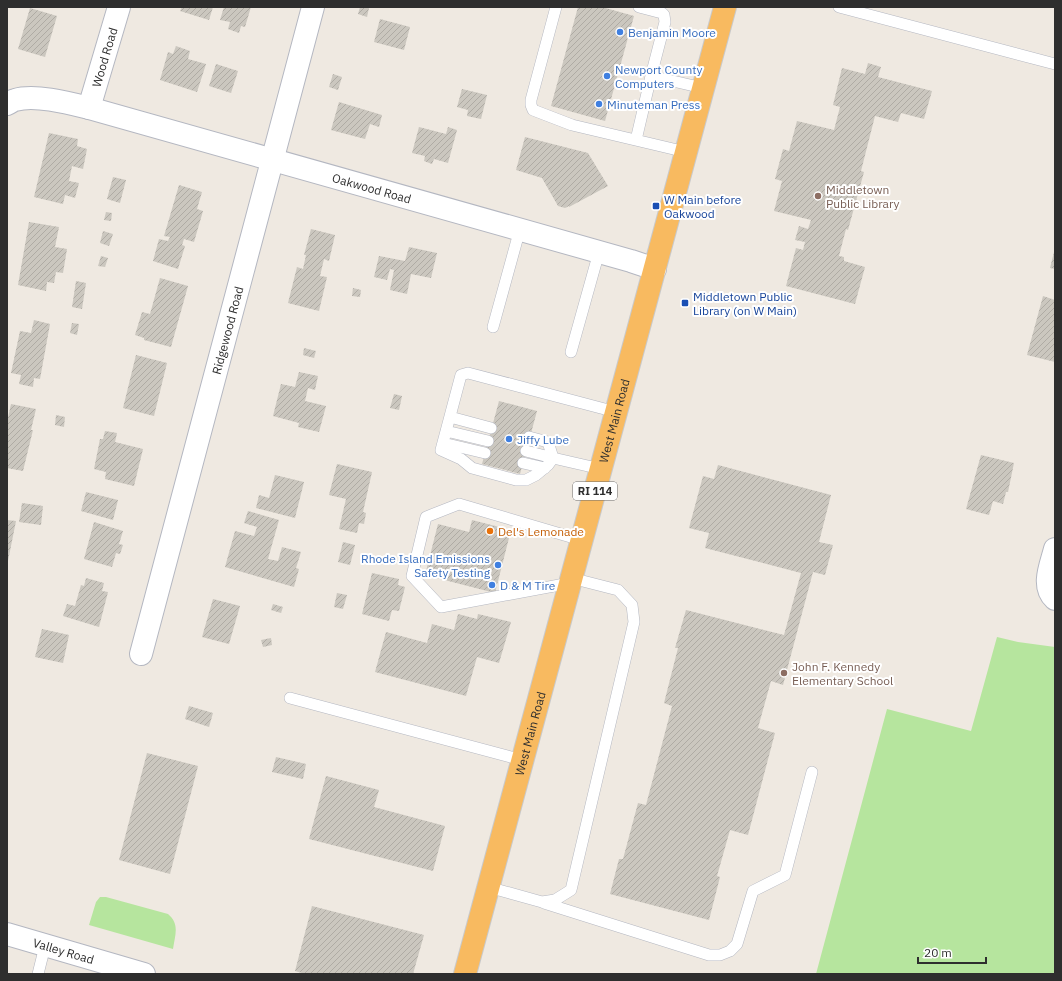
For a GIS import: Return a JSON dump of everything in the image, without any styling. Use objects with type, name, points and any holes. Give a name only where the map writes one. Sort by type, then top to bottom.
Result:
[{"type":"highway","name":"West Main Road","points":[[464,974],[725,7]]},
{"type":"street","name":"Wood Road","points":[[89,108],[119,7]]},
{"type":"street","name":"Ridgewood Road","points":[[141,654],[313,7]]},
{"type":"street","name":"Oakwood Road","points":[[7,104],[15,100],[28,98],[55,100],[89,108],[655,268]]},
{"type":"street","points":[[1053,597],[1048,590],[1048,576],[1055,549]]},
{"type":"street","name":"Valley Road","points":[[7,934],[144,974]]},
{"type":"lane","points":[[556,7],[531,100],[533,110],[572,125],[686,152]]},
{"type":"lane","points":[[636,140],[665,22],[664,15],[662,13],[639,7]]},
{"type":"lane","points":[[839,7],[1055,64]]},
{"type":"lane","points":[[651,76],[704,88]]},
{"type":"lane","points":[[494,327],[520,229]]},
{"type":"lane","points":[[570,352],[599,252]]},
{"type":"lane","points":[[553,458],[545,468],[536,475],[526,480],[516,480],[472,468],[462,459],[441,450],[461,375],[468,373],[616,412]]},
{"type":"lane","points":[[450,417],[492,428]]},
{"type":"lane","points":[[446,431],[488,441]]},
{"type":"lane","points":[[529,437],[548,442],[553,458]]},
{"type":"lane","points":[[443,443],[485,453]]},
{"type":"lane","points":[[526,451],[601,469]]},
{"type":"lane","points":[[523,463],[545,468]]},
{"type":"lane","points":[[542,902],[555,900],[571,890],[634,622],[632,605],[618,590],[571,581],[441,607],[412,576],[426,517],[459,504],[581,540]]},
{"type":"lane","points":[[290,698],[522,760]]},
{"type":"lane","points":[[488,887],[542,902],[710,955],[720,955],[730,951],[738,944],[753,891],[785,875],[812,772]]},
{"type":"lane","points":[[38,974],[44,946]]},
{"type":"green space","points":[[997,637],[1018,642],[1055,647],[1055,974],[816,974],[887,709],[971,731]]},
{"type":"green space","points":[[100,897],[106,897],[168,914],[174,922],[176,930],[173,949],[89,925],[96,902]]},
{"type":"building","points":[[182,7],[213,7],[209,20],[180,11]]},
{"type":"building","points":[[224,7],[251,7],[245,27],[241,26],[239,33],[228,29],[230,22],[220,20]]},
{"type":"building","points":[[360,7],[369,8],[367,17],[358,14]]},
{"type":"building","points":[[578,7],[602,7],[634,16],[605,121],[551,106]]},
{"type":"building","points":[[30,8],[57,16],[45,57],[18,49]]},
{"type":"building","points":[[380,19],[410,27],[404,50],[374,42]]},
{"type":"building","points":[[176,46],[190,51],[188,59],[206,64],[197,92],[160,80],[168,52],[173,54]]},
{"type":"building","name":"Middletown Public Library","points":[[868,63],[881,67],[878,77],[932,91],[924,119],[901,113],[898,122],[875,116],[861,171],[864,172],[848,230],[846,229],[839,256],[844,257],[844,261],[865,267],[855,304],[786,286],[796,248],[803,250],[805,242],[795,240],[799,226],[808,229],[811,220],[774,211],[782,181],[775,179],[783,149],[789,151],[797,121],[834,130],[840,107],[833,105],[842,68],[865,74]]},
{"type":"building","points":[[216,64],[238,71],[231,93],[209,86]]},
{"type":"building","points":[[333,74],[342,77],[338,90],[329,87]]},
{"type":"building","points":[[462,89],[487,95],[481,119],[467,116],[468,110],[457,107]]},
{"type":"building","points":[[339,102],[382,115],[379,127],[370,124],[365,139],[331,130]]},
{"type":"building","points":[[419,127],[446,134],[448,127],[457,130],[448,163],[434,159],[432,164],[424,161],[425,156],[412,153]]},
{"type":"building","points":[[49,133],[78,139],[77,146],[87,149],[83,169],[72,166],[69,181],[79,183],[75,198],[65,195],[63,204],[34,197]]},
{"type":"building","points":[[525,137],[588,153],[608,186],[569,207],[565,208],[558,206],[542,178],[516,170]]},
{"type":"building","points":[[113,177],[126,180],[120,203],[107,199]]},
{"type":"building","points":[[179,185],[202,192],[197,209],[203,211],[194,242],[184,239],[182,245],[185,246],[178,269],[153,261],[159,239],[168,241],[170,237],[164,236]]},
{"type":"building","points":[[106,212],[112,213],[111,221],[104,220]]},
{"type":"building","points":[[29,222],[59,227],[55,247],[67,249],[63,273],[56,272],[54,283],[47,282],[46,291],[18,285]]},
{"type":"building","points":[[311,229],[335,235],[329,261],[324,259],[320,276],[327,277],[319,311],[288,303],[297,267],[303,269],[306,255],[304,255]]},
{"type":"building","points":[[103,231],[113,234],[109,246],[100,243]]},
{"type":"building","points":[[409,247],[437,253],[431,278],[411,274],[407,294],[390,290],[394,270],[390,269],[387,280],[374,277],[379,256],[405,261]]},
{"type":"building","points":[[1055,252],[1055,269],[1050,268]]},
{"type":"building","points":[[101,256],[108,258],[105,267],[98,266]]},
{"type":"building","points":[[160,278],[188,286],[171,347],[144,340],[144,338],[135,335],[142,312],[150,314]]},
{"type":"building","points":[[76,281],[86,283],[82,309],[72,307]]},
{"type":"building","points":[[353,288],[361,290],[360,297],[352,296]]},
{"type":"building","points":[[1043,296],[1055,300],[1055,362],[1027,355]]},
{"type":"building","points":[[34,320],[50,324],[40,379],[34,378],[33,387],[19,384],[21,375],[11,373],[20,331],[31,333]]},
{"type":"building","points":[[72,323],[79,324],[77,335],[70,333]]},
{"type":"building","points":[[304,348],[316,351],[314,358],[303,355]]},
{"type":"building","points":[[136,355],[167,363],[154,416],[123,408]]},
{"type":"building","points":[[299,372],[318,376],[315,390],[308,388],[305,401],[326,406],[319,432],[298,427],[299,423],[273,416],[281,384],[295,387]]},
{"type":"building","points":[[394,394],[402,396],[399,410],[390,408]]},
{"type":"building","name":"Jiffy Lube","points":[[499,401],[537,411],[520,474],[482,464]]},
{"type":"building","points":[[11,404],[36,409],[31,430],[33,430],[23,471],[7,468],[7,422]]},
{"type":"building","points":[[56,415],[65,417],[64,427],[55,425]]},
{"type":"building","points":[[105,431],[117,433],[115,442],[143,449],[134,486],[105,479],[106,472],[94,469],[100,439],[103,439]]},
{"type":"building","points":[[981,455],[1014,463],[1008,492],[1006,492],[1003,504],[993,501],[989,515],[966,509]]},
{"type":"building","points":[[337,464],[372,472],[363,512],[366,513],[364,524],[359,523],[357,533],[339,529],[346,499],[329,495]]},
{"type":"building","points":[[718,465],[831,495],[819,542],[833,545],[825,575],[813,572],[783,685],[771,681],[758,728],[775,733],[748,835],[730,830],[717,876],[720,877],[709,920],[610,894],[619,859],[623,859],[638,803],[646,805],[672,706],[664,703],[678,648],[675,648],[686,610],[784,635],[801,573],[705,548],[709,533],[689,528],[703,476],[714,479]]},
{"type":"building","points":[[275,475],[304,482],[295,518],[256,508],[259,495],[269,498]]},
{"type":"building","points":[[86,492],[118,500],[113,520],[81,511]]},
{"type":"building","points":[[22,503],[43,506],[41,525],[19,522]]},
{"type":"building","points":[[248,511],[279,520],[268,559],[278,561],[282,547],[301,552],[296,568],[299,569],[294,587],[225,567],[235,531],[254,536],[257,527],[244,523]]},
{"type":"building","points":[[7,520],[16,521],[8,561],[7,561]]},
{"type":"building","points":[[472,520],[511,530],[495,593],[425,575],[438,524],[469,532]]},
{"type":"building","points":[[94,522],[123,531],[119,544],[123,545],[120,554],[116,553],[112,567],[84,559]]},
{"type":"building","points":[[343,542],[355,545],[350,565],[338,562]]},
{"type":"building","points":[[372,573],[399,579],[398,585],[405,587],[399,611],[392,610],[389,621],[362,614]]},
{"type":"building","points":[[86,578],[104,583],[102,591],[108,592],[99,627],[63,616],[67,604],[75,606],[81,585],[84,586]]},
{"type":"building","points":[[337,593],[347,595],[343,609],[334,607]]},
{"type":"building","points":[[213,599],[240,606],[229,644],[202,637]]},
{"type":"building","points":[[273,604],[283,607],[281,613],[271,610]]},
{"type":"building","points":[[458,614],[477,619],[478,614],[511,622],[499,663],[477,657],[466,696],[375,672],[386,632],[427,643],[432,624],[454,630]]},
{"type":"building","points":[[42,629],[69,635],[63,663],[35,657]]},
{"type":"building","points":[[271,638],[272,645],[263,647],[261,640]]},
{"type":"building","points":[[189,706],[213,713],[209,727],[185,719]]},
{"type":"building","points":[[147,753],[198,766],[170,874],[119,860]]},
{"type":"building","points":[[276,757],[306,764],[303,779],[272,772]]},
{"type":"building","points":[[326,776],[379,790],[374,807],[445,826],[433,871],[309,839]]},
{"type":"building","points":[[312,906],[424,935],[413,974],[305,974],[295,971]]},
{"type":"place","name":"Benjamin Moore","points":[[620,32]]},
{"type":"place","name":"Newport County Computers","points":[[607,76]]},
{"type":"place","name":"Minuteman Press","points":[[599,104]]},
{"type":"place","name":"Middletown Public Library","points":[[818,196]]},
{"type":"place","name":"W Main before Oakwood","points":[[656,206]]},
{"type":"place","name":"Middletown Public Library (on W Main)","points":[[685,303]]},
{"type":"place","name":"Jiffy Lube","points":[[509,439]]},
{"type":"place","name":"Del's Lemonade","points":[[490,531]]},
{"type":"place","name":"Rhode Island Emissions Safety Testing","points":[[498,565]]},
{"type":"place","name":"D & M Tire","points":[[492,585]]},
{"type":"place","name":"John F. Kennedy Elementary School","points":[[784,673]]}]
